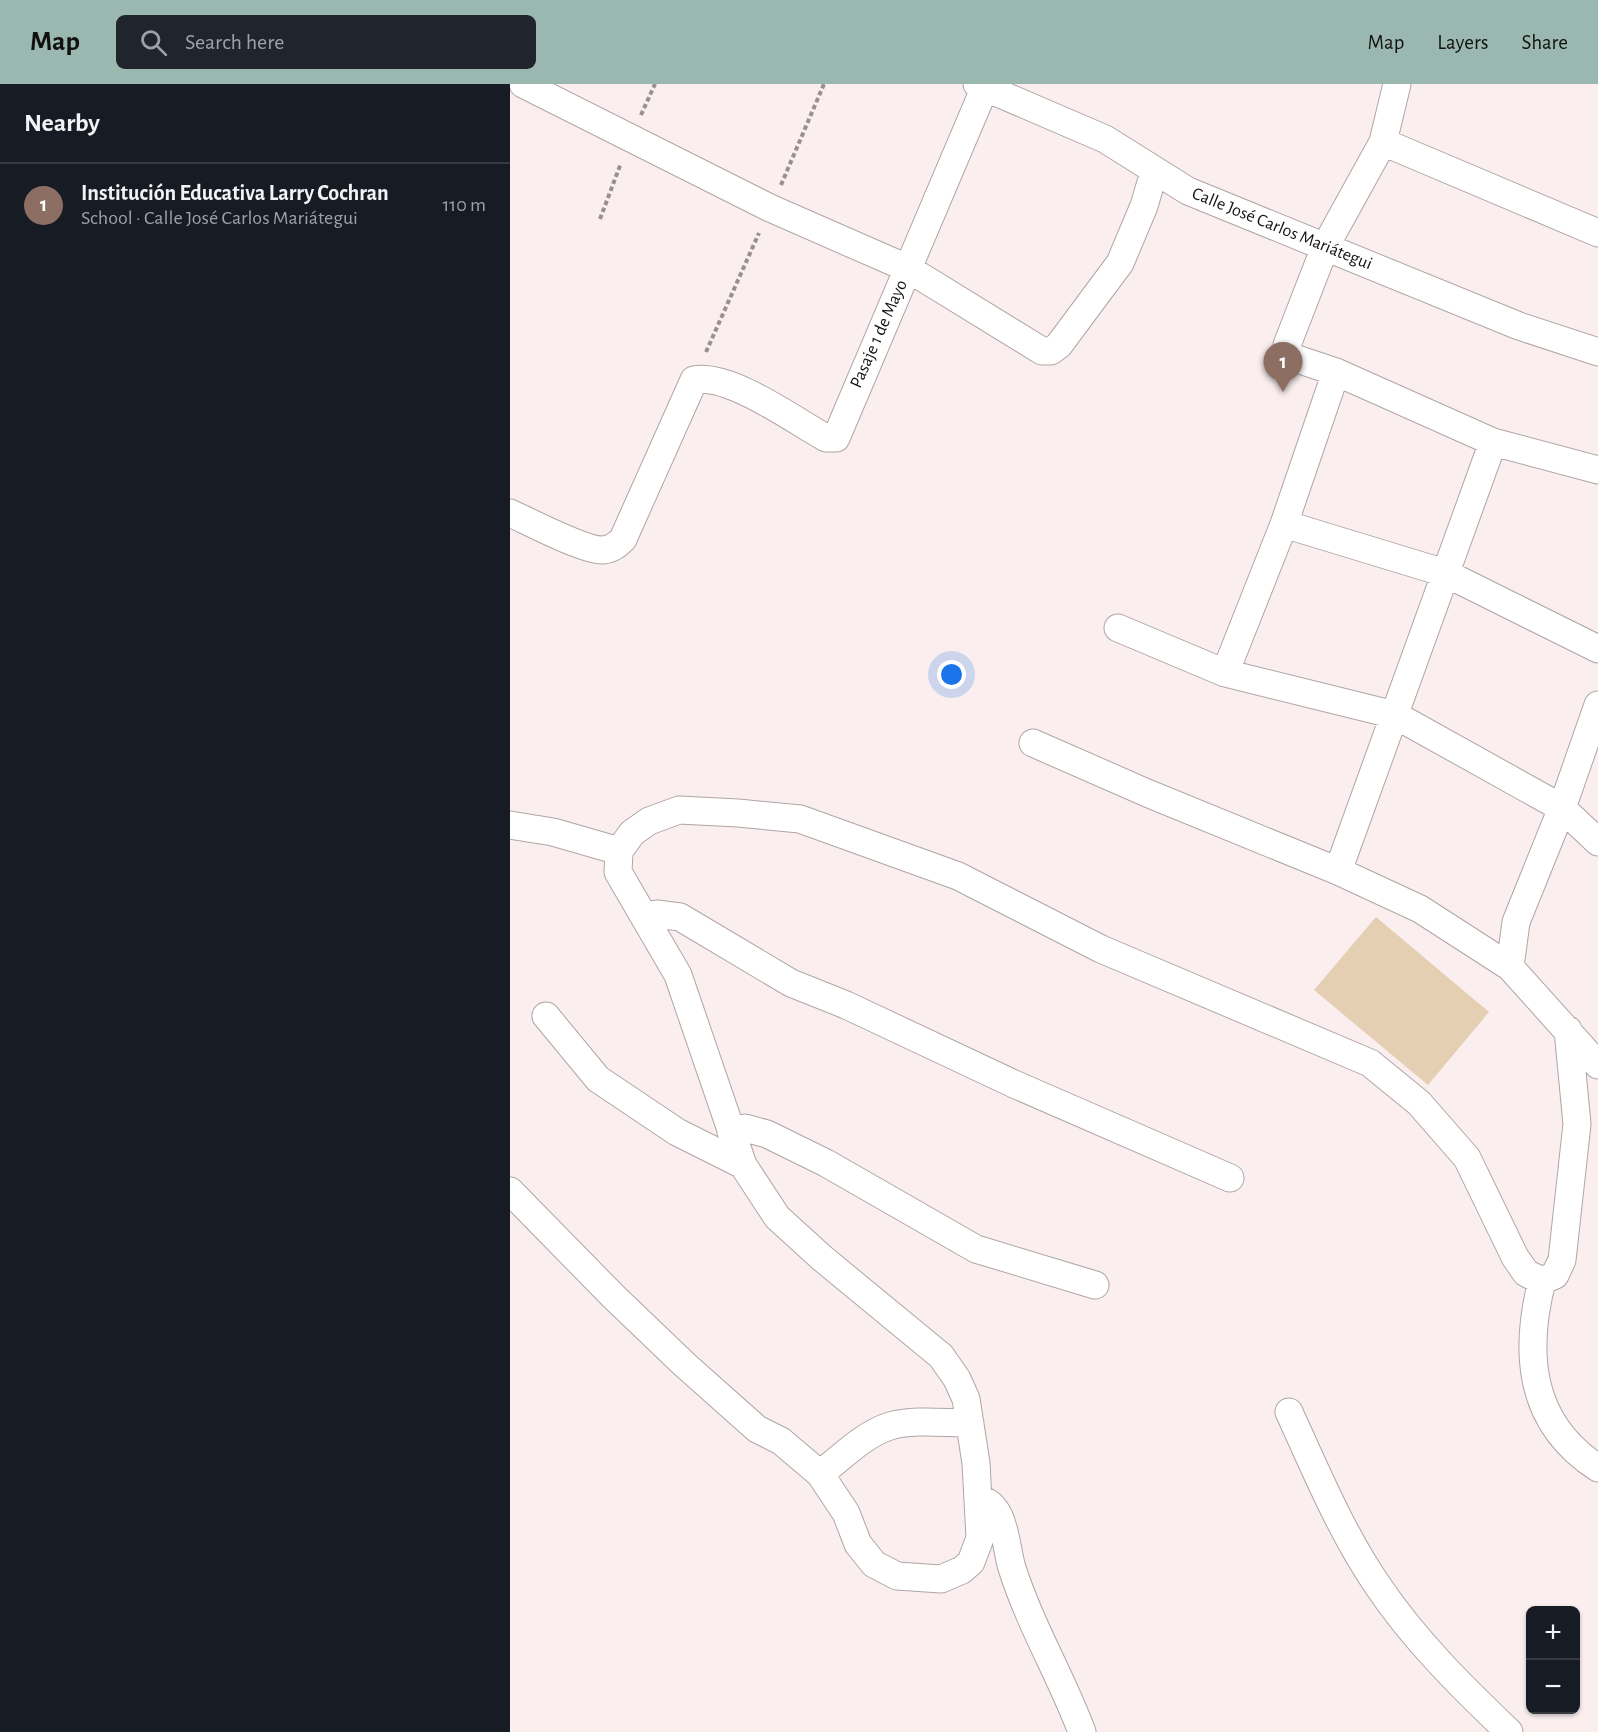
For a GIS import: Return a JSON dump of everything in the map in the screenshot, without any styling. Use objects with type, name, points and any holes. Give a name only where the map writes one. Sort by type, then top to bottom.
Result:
[{"type":"street","points":[[523,84],[770,208],[908,267],[1042,351],[1052,351],[1059,345],[1119,263],[1144,206],[1154,172]]},
{"type":"street","points":[[1397,84],[1383,142],[1325,247],[1286,353],[1292,359],[1336,372],[1493,442],[1598,470]]},
{"type":"street","name":"Pasaje 1 de Mayo","points":[[510,513],[601,550],[614,547],[624,539],[694,380],[711,380],[753,394],[826,438],[836,438],[981,86]]},
{"type":"street","name":"Calle José Carlos Mariátegui","points":[[981,86],[1105,139],[1154,172],[1188,191],[1519,326],[1598,352]]},
{"type":"street","points":[[1383,142],[1598,233]]},
{"type":"street","points":[[1226,673],[1284,524],[1336,372]]},
{"type":"street","points":[[1338,871],[1493,442]]},
{"type":"street","points":[[1284,524],[1445,573],[1598,649]]},
{"type":"street","points":[[1118,628],[1226,673],[1395,715],[1562,808],[1598,842]]},
{"type":"street","points":[[1510,967],[1516,922],[1562,808],[1598,705]]},
{"type":"street","points":[[1033,743],[1338,871],[1420,909],[1510,967],[1598,1065]]},
{"type":"street","points":[[510,1191],[605,1288],[684,1364],[757,1429],[781,1441],[820,1474],[846,1513],[864,1555],[885,1572],[897,1576],[941,1578],[962,1570],[978,1550],[980,1538],[976,1463],[966,1399],[957,1379],[941,1356],[822,1258],[777,1217],[743,1165],[678,975],[618,872],[619,851],[632,833],[649,821],[679,810],[800,819],[958,876],[1101,949],[1370,1063],[1419,1102],[1467,1158],[1515,1257],[1527,1273],[1542,1281]]},
{"type":"street","points":[[510,825],[553,832],[619,851]]},
{"type":"street","points":[[645,916],[670,914],[680,917],[791,983],[846,1005],[1014,1084],[1230,1178]]},
{"type":"street","points":[[546,1016],[597,1079],[677,1132],[743,1165]]},
{"type":"street","points":[[1568,1030],[1577,1124],[1560,1270],[1542,1281],[1535,1308],[1534,1368],[1539,1397],[1557,1431],[1576,1452],[1598,1468]]},
{"type":"street","points":[[731,1132],[745,1128],[767,1134],[826,1163],[976,1249],[1095,1285]]},
{"type":"street","points":[[1289,1412],[1332,1507],[1378,1587],[1441,1667],[1509,1732]]},
{"type":"street","points":[[820,1474],[866,1439],[888,1426],[906,1423],[970,1423]]},
{"type":"street","points":[[978,1500],[991,1503],[998,1511],[1008,1554],[1028,1615],[1082,1732]]},
{"type":"shaded area","points":[[1376,917],[1489,1012],[1428,1085],[1314,990]]},
{"type":"place","name":"Institución Educativa Larry Cochran","points":[[1283,392]]}]
